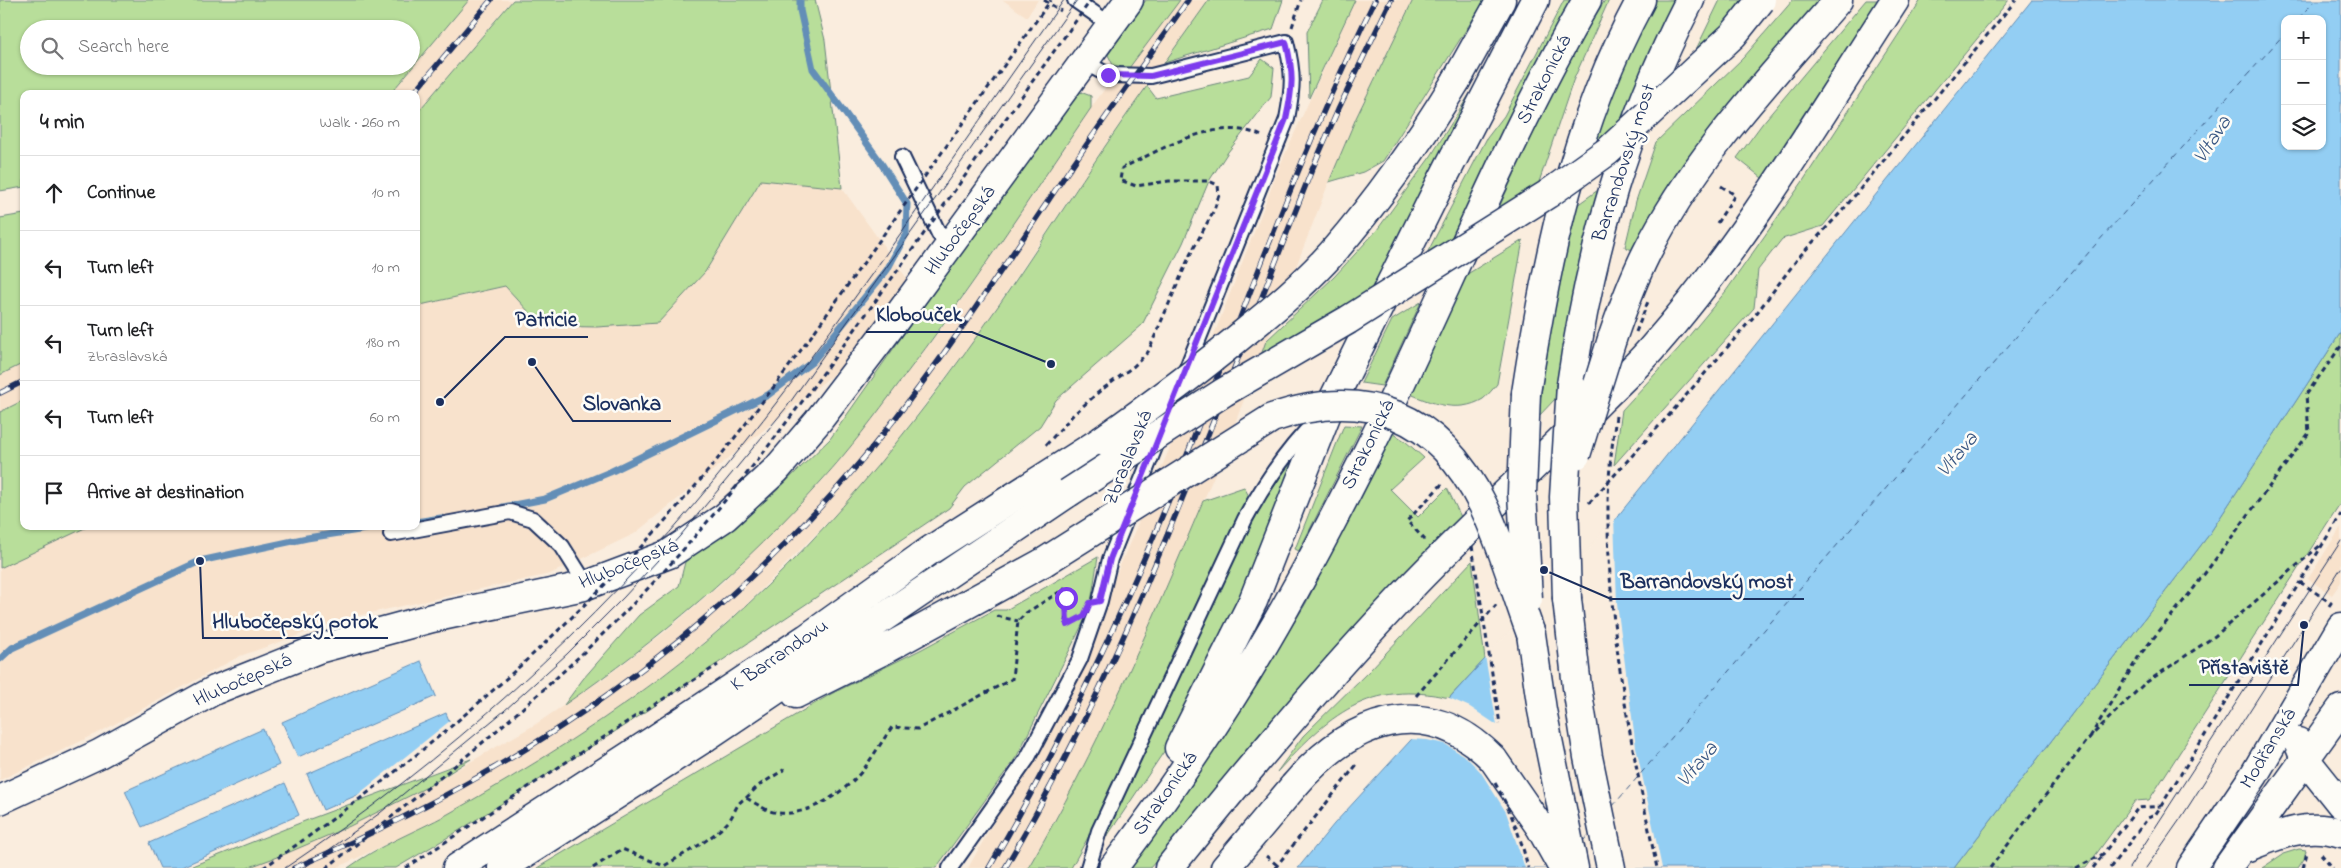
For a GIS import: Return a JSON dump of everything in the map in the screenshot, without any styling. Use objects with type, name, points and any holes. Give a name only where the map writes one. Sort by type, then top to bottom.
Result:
[{"type":"main road","name":"Hlubočepská","points":[[0,800],[99,754],[215,690],[318,648],[432,618],[584,586],[669,554],[725,517],[776,470],[818,421],[951,244],[1129,0]]},
{"type":"main road","name":"K Barrandovu","points":[[457,868],[807,638],[929,551],[1101,441],[1218,355],[1279,305],[1331,254],[1388,186],[1456,81],[1501,0]]},
{"type":"main road","points":[[1119,861],[1253,601],[1329,408],[1438,186],[1535,0]]},
{"type":"main road","name":"Strakonická","points":[[1119,861],[1178,778],[1231,698],[1276,625],[1307,569],[1374,437],[1495,179],[1563,43],[1587,0]]},
{"type":"main road","points":[[1574,868],[1542,710],[1531,634],[1523,538],[1522,493],[1526,393],[1550,250],[1566,187],[1598,95],[1641,0]]},
{"type":"main road","name":"Barrandovský most","points":[[1611,868],[1588,757],[1577,687],[1567,599],[1574,502],[1571,384],[1579,330],[1608,204],[1645,98],[1669,41],[1690,0]]},
{"type":"main road","points":[[502,868],[703,740],[1068,493],[1224,392],[1348,320],[1548,194],[1608,151],[1733,35],[1761,0]]},
{"type":"main road","points":[[1574,502],[1623,339],[1626,298],[1646,253],[1682,192],[1714,147],[1838,0]]},
{"type":"main road","points":[[1169,868],[1222,802],[1319,688],[1410,590],[1652,348],[1682,313],[1724,258],[1793,158],[1895,0]]},
{"type":"main road","points":[[703,740],[882,651],[1044,562],[1272,418],[1295,410],[1319,406],[1342,404],[1368,406],[1393,412],[1431,435],[1451,456],[1482,504],[1531,634]]},
{"type":"main road","name":"Modřanská","points":[[2191,868],[2221,827],[2262,762],[2297,701],[2334,618]]},
{"type":"main road","points":[[2297,701],[2294,724],[2296,736],[2305,759],[2341,804]]},
{"type":"main road","name":"Modřanská","points":[[2233,859],[2341,709]]},
{"type":"main road","points":[[1225,868],[1294,786],[1332,748],[1366,729],[1398,720],[1416,720],[1448,727],[1478,744],[1493,759],[1540,827],[1563,868]]},
{"type":"main road","points":[[2262,762],[2268,757],[2283,754],[2305,759]]},
{"type":"main road","points":[[2233,859],[2294,830],[2308,828],[2341,833]]},
{"type":"lane","points":[[1075,0],[1111,25]]},
{"type":"lane","points":[[1084,62],[1108,75],[1151,76],[1286,42]]},
{"type":"lane","name":"Zbraslavská","points":[[950,868],[1027,759],[1080,658],[1100,601],[1110,559],[1286,119],[1291,95],[1293,69],[1286,42]]},
{"type":"lane","points":[[902,157],[939,234],[951,244]]},
{"type":"lane","points":[[1088,868],[1099,831],[1245,519],[1262,488],[1294,442],[1329,408]]},
{"type":"lane","points":[[420,528],[510,512],[533,519],[562,546],[579,573],[584,586]]},
{"type":"lane","points":[[390,534],[412,530]]},
{"type":"path","points":[[263,868],[366,796],[490,694],[549,641],[661,524],[767,396],[1050,0]]},
{"type":"path","points":[[326,868],[408,805],[511,719],[629,608],[688,543],[732,493],[793,415],[1091,0]]},
{"type":"path","points":[[1286,42],[1301,0]]},
{"type":"path","points":[[1574,502],[1670,414],[1756,314],[1793,264],[1842,211],[2016,0]]},
{"type":"path","points":[[1043,448],[1100,391],[1134,366],[1148,352],[1190,255],[1214,210],[1219,195],[1218,185],[1209,181],[1170,181],[1136,186],[1120,180],[1122,168],[1174,144],[1210,132],[1232,130],[1257,134],[1276,142]]},
{"type":"path","points":[[1712,180],[1735,195],[1718,220]]},
{"type":"path","points":[[1623,339],[1649,299]]},
{"type":"path","points":[[1990,868],[2090,737],[2139,656],[2194,588],[2309,433],[2306,395],[2341,346]]},
{"type":"path","points":[[1618,407],[1610,464],[1608,507],[1611,604],[1632,751],[1657,868]]},
{"type":"path","points":[[1419,533],[1406,521],[1447,479]]},
{"type":"path","points":[[2110,868],[2148,818],[2155,815],[2161,806],[2341,514]]},
{"type":"path","points":[[1471,541],[1500,724]]},
{"type":"path","points":[[2090,737],[2144,684],[2215,636],[2323,543]]},
{"type":"path","points":[[2300,582],[2331,603],[2334,618]]},
{"type":"path","points":[[746,798],[771,811],[786,814],[802,812],[820,805],[835,795],[865,768],[892,727],[918,728],[1012,679],[1018,621],[1026,613],[1064,589],[1067,625],[1084,616],[1090,603],[1100,601]]},
{"type":"path","points":[[1412,700],[1500,601]]},
{"type":"path","points":[[992,615],[1018,621]]},
{"type":"path","points":[[406,868],[615,730],[720,664]]},
{"type":"path","points":[[1275,868],[1363,756]]},
{"type":"path","points":[[593,868],[622,849],[664,866],[705,841],[728,821],[740,800],[746,798],[758,786],[785,769]]},
{"type":"path","points":[[1494,781],[1512,815],[1521,838],[1528,868]]},
{"type":"path","points":[[2094,868],[2138,808],[2161,806]]},
{"type":"path","points":[[2076,868],[2103,854]]},
{"type":"shaded area","points":[[469,0],[512,0],[420,109],[420,90],[393,90],[406,75],[420,75],[420,58]]},
{"type":"shaded area","points":[[1003,0],[1038,0],[1027,17]]},
{"type":"shaded area","points":[[1168,0],[1209,0],[1118,126],[977,336],[888,453],[847,502],[746,605],[688,656],[626,703],[554,752],[445,816],[336,868],[247,868],[350,826],[429,786],[536,724],[607,676],[666,631],[724,581],[823,480],[950,317],[1091,108]]},
{"type":"shaded area","points":[[1355,0],[1413,0],[1356,118],[1329,182],[1219,464],[1158,608],[1118,697],[1076,782],[1028,868],[968,868],[1030,758],[1071,675],[1111,587],[1171,445],[1281,163]]},
{"type":"shaded area","points":[[761,180],[842,188],[908,280],[841,368],[634,534],[550,574],[347,618],[240,656],[100,732],[0,780],[0,566],[70,530],[420,530],[420,305],[505,286],[542,326],[597,327],[658,323],[705,272]]},
{"type":"shaded area","points":[[20,365],[20,402],[0,412],[0,375]]},
{"type":"shaded area","points":[[2341,527],[2341,582],[2332,595],[2308,579]]},
{"type":"green space","points":[[0,0],[469,0],[420,58],[420,20],[20,20],[20,75],[406,75],[393,90],[20,90],[20,188],[0,191]]},
{"type":"green space","points":[[513,0],[815,0],[825,40],[842,188],[761,180],[705,272],[658,323],[597,327],[542,326],[505,286],[420,305],[420,109]]},
{"type":"green space","points":[[1146,0],[1180,0],[1129,68],[1113,65],[1108,55]]},
{"type":"green space","points":[[1209,0],[1283,0],[1273,29],[1164,63]]},
{"type":"green space","points":[[1323,0],[1355,0],[1309,98],[1307,32]]},
{"type":"green space","points":[[1413,0],[1485,0],[1383,161],[1363,172],[1329,182],[1356,118]]},
{"type":"green space","points":[[1564,0],[1571,0],[1497,143],[1450,242],[1425,257],[1487,138],[1504,116]]},
{"type":"green space","points":[[1605,0],[1609,0],[1573,81],[1538,185],[1497,212],[1561,78]]},
{"type":"green space","points":[[1655,0],[1674,0],[1648,54],[1621,122],[1592,147],[1629,56]]},
{"type":"green space","points":[[1720,0],[1748,0],[1688,66]]},
{"type":"green space","points":[[1793,0],[1819,0],[1683,163],[1664,192],[1632,250],[1625,247],[1636,201],[1656,142],[1744,57]]},
{"type":"green space","points":[[1866,0],[1878,0],[1762,178],[1737,158],[1762,124]]},
{"type":"green space","points":[[1921,0],[2009,0],[1823,226],[1782,239],[1758,270],[1754,308],[1614,465],[1622,410],[1679,348],[1726,291],[1803,181]]},
{"type":"green space","points":[[1262,59],[1274,68],[1271,97],[1228,152],[1209,181],[1183,243],[1142,325],[1056,400],[1040,426],[965,487],[949,508],[641,715],[460,830],[396,868],[348,868],[372,852],[448,814],[479,796],[600,721],[659,679],[728,622],[806,547],[912,423],[999,305],[1147,86],[1156,98],[1249,76]]},
{"type":"green space","points":[[1075,90],[1091,96],[1091,108],[950,315],[862,432],[793,512],[732,572],[634,655],[564,705],[583,679],[639,615],[679,586],[685,562],[770,497],[830,439]]},
{"type":"green space","points":[[1472,90],[1479,95],[1375,290],[1260,358],[1266,341],[1334,277],[1377,230],[1431,156]]},
{"type":"green space","points":[[1598,190],[1580,259],[1556,398],[1538,417],[1553,303],[1573,208]]},
{"type":"green space","points":[[20,215],[20,365],[0,375],[0,218]]},
{"type":"green space","points":[[1523,240],[1497,384],[1483,399],[1464,406],[1434,403],[1406,392],[1464,276]]},
{"type":"green space","points":[[1421,302],[1382,386],[1361,383],[1392,320]]},
{"type":"green space","points":[[2341,332],[2341,502],[2149,800],[2135,801],[2086,868],[1954,868],[2208,536]]},
{"type":"green space","points":[[20,402],[20,530],[81,530],[0,568],[0,412]]},
{"type":"green space","points":[[1344,425],[1362,426],[1299,551],[1295,549]]},
{"type":"green space","points":[[1391,432],[1405,441],[1424,458],[1390,489],[1418,517],[1447,488],[1461,517],[1364,617],[1312,675],[1150,868],[1130,868],[1167,819],[1231,726],[1306,603]]},
{"type":"green space","points":[[1306,435],[1269,538],[1173,738],[1108,835],[1105,835],[1262,499]]},
{"type":"green space","points":[[1244,487],[1250,498],[1101,814],[1071,868],[1028,868],[1077,779],[1122,688],[1203,501]]},
{"type":"green space","points":[[1098,557],[1090,609],[1017,756],[936,868],[537,868],[831,694],[922,649],[994,610],[1006,610]]},
{"type":"green space","points":[[1472,561],[1485,659],[1449,698],[1421,693],[1396,694],[1373,698],[1352,707],[1314,734],[1277,772],[1303,736],[1371,669]]},
{"type":"green space","points":[[471,759],[429,786],[350,826],[285,854],[247,868],[187,868],[310,819]]},
{"type":"green space","points":[[2299,849],[2306,850],[2304,859],[2298,868],[2262,868],[2283,854]]},
{"type":"water","name":"Vltava","points":[[2032,0],[2341,0],[2341,332],[2208,536],[1954,868],[1298,868],[1334,824],[1485,659],[1585,557]]},
{"type":"water","points":[[421,661],[436,696],[298,757],[282,722]]},
{"type":"water","points":[[446,713],[461,750],[323,810],[307,774]]},
{"type":"water","points":[[263,729],[279,765],[142,827],[125,791]]},
{"type":"water","points":[[285,783],[299,815],[179,868],[160,868],[149,843]]},
{"type":"pier","points":[[1614,517],[1617,604],[1636,747],[1662,868],[1525,868],[1506,812],[1480,771],[1466,757],[1445,744],[1409,739],[1447,697],[1470,707],[1497,725],[1485,656],[1583,556]]},
{"type":"pier","points":[[451,720],[464,749],[463,752],[350,801]]},
{"type":"waterway","points":[[503,507],[545,499],[610,472],[768,395],[812,362],[887,270],[906,234],[907,204],[879,160],[813,69],[800,10],[800,0]]},
{"type":"waterway","points":[[420,521],[441,518]]},
{"type":"waterway","points":[[0,659],[12,648],[200,561],[307,538],[359,530]]},
{"type":"ferry route","points":[[2302,15],[2315,0]]},
{"type":"ferry route","points":[[1612,807],[2096,244],[2281,37]]},
{"type":"ferry route","points":[[1583,841],[1590,833]]},
{"type":"tram line","points":[[285,868],[345,826],[460,736],[569,638],[670,532],[763,420],[852,302],[1064,0]]},
{"type":"tram line","points":[[304,868],[380,813],[504,711],[567,654],[624,597],[680,536],[786,408],[1077,0]]},
{"type":"tram line","points":[[2129,868],[2341,541]]},
{"type":"tram line","points":[[2146,868],[2181,818],[2341,568]]},
{"type":"railway","points":[[416,90],[491,0]]},
{"type":"railway","points":[[294,868],[371,833],[517,755],[585,710],[651,662],[714,610],[775,554],[834,492],[919,388],[1188,0]]},
{"type":"railway","points":[[989,868],[1018,818],[1072,715],[1145,557],[1300,167],[1375,0]]},
{"type":"railway","points":[[1005,868],[1051,785],[1094,700],[1134,614],[1207,438],[1311,172],[1338,110],[1391,0]]},
{"type":"railway","points":[[0,393],[20,383]]},
{"type":"place","name":"Slovanka","points":[[532,362]]},
{"type":"place","name":"Klobouček","points":[[1051,364]]},
{"type":"place","name":"Patricie","points":[[440,402]]},
{"type":"place","name":"Hlubočepský potok","points":[[200,561]]},
{"type":"place","name":"Barrandovský most","points":[[1544,570]]},
{"type":"place","name":"Přístaviště","points":[[2304,625]]},
{"type":"route","points":[[1066,598],[1067,625],[1084,616],[1090,603],[1100,601],[1110,559],[1286,119],[1291,95],[1293,69],[1286,42],[1151,76],[1108,75]]}]
